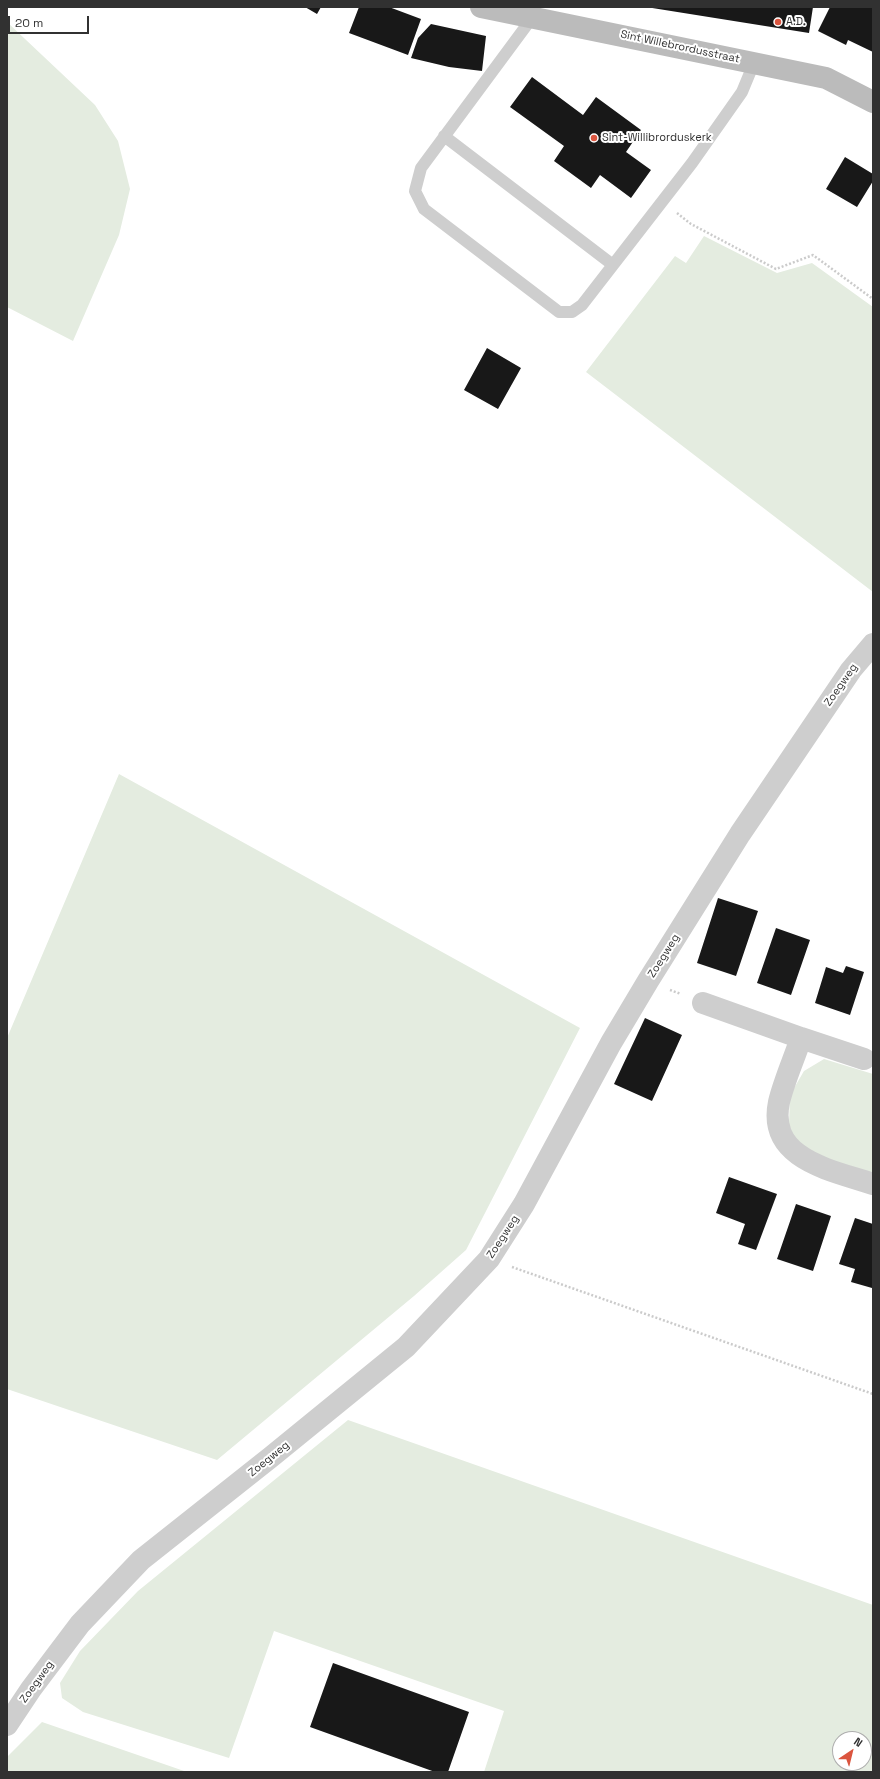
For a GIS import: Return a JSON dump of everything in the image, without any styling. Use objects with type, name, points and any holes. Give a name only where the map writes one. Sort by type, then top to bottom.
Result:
[{"type":"street","name":"Sint Willebrordusstraat","points":[[481,7],[526,13],[826,78],[873,102]]},
{"type":"street","name":"Zoegweg","points":[[7,1725],[31,1689],[80,1624],[141,1560],[272,1457],[406,1347],[489,1259],[524,1204],[611,1043],[744,827],[851,670],[873,644]]},
{"type":"street","points":[[703,1003],[864,1059]]},
{"type":"street","points":[[801,1038],[779,1102],[777,1123],[785,1142],[798,1155],[815,1165],[873,1184]]},
{"type":"lane","points":[[526,13],[421,168],[415,191],[424,209],[559,312],[572,312],[582,304],[613,265],[692,163],[742,92],[754,63]]},
{"type":"lane","points":[[444,136],[613,265]]},
{"type":"path","points":[[662,202],[691,224],[776,268],[813,255],[873,298]]},
{"type":"path","points":[[648,981],[703,1003]]},
{"type":"path","points":[[489,1259],[873,1394]]},
{"type":"shaded area","points":[[7,22],[95,105],[118,141],[130,189],[119,235],[73,341],[7,307]]},
{"type":"shaded area","points":[[704,236],[777,273],[812,263],[873,307],[873,592],[586,372],[675,256],[686,263]]},
{"type":"shaded area","points":[[119,774],[580,1028],[466,1250],[414,1296],[217,1460],[7,1389],[7,1038]]},
{"type":"shaded area","points":[[824,1059],[873,1074],[873,1174],[812,1155],[796,1144],[789,1124],[790,1095],[804,1071]]},
{"type":"shaded area","points":[[348,1420],[873,1605],[873,1772],[484,1772],[504,1711],[274,1631],[229,1758],[83,1712],[62,1698],[60,1683],[80,1651],[138,1591]]},
{"type":"shaded area","points":[[42,1722],[187,1772],[7,1772],[7,1757]]},
{"type":"building","points":[[305,7],[321,7],[317,14]]},
{"type":"building","points":[[359,7],[389,7],[421,19],[408,55],[349,33]]},
{"type":"building","points":[[646,7],[813,7],[809,33]]},
{"type":"building","points":[[830,7],[873,7],[873,52],[848,40],[846,45],[818,31]]},
{"type":"building","points":[[431,24],[486,36],[482,71],[449,67],[411,58],[418,38]]},
{"type":"building","name":"Sint-Willibrorduskerk","points":[[532,77],[583,115],[596,97],[641,130],[626,152],[651,170],[631,198],[600,175],[591,188],[554,161],[564,146],[510,107]]},
{"type":"building","points":[[845,157],[873,174],[873,181],[857,207],[826,189]]},
{"type":"building","points":[[487,348],[521,368],[498,409],[464,390]]},
{"type":"building","points":[[718,898],[758,911],[736,976],[697,963]]},
{"type":"building","points":[[776,928],[810,940],[791,995],[757,983]]},
{"type":"building","points":[[846,966],[864,972],[850,1015],[815,1003],[826,967],[843,973]]},
{"type":"building","points":[[645,1018],[682,1035],[652,1101],[614,1084]]},
{"type":"building","points":[[729,1177],[777,1194],[756,1250],[738,1244],[745,1224],[716,1213]]},
{"type":"building","points":[[796,1204],[831,1216],[813,1271],[777,1259]]},
{"type":"building","points":[[855,1218],[873,1224],[872,1288],[851,1282],[855,1269],[839,1264]]},
{"type":"building","points":[[333,1663],[469,1712],[448,1772],[435,1772],[310,1727]]},
{"type":"place","name":"A.D.","points":[[778,22]]},
{"type":"place","name":"Sint-Willibrorduskerk","points":[[594,138]]}]
